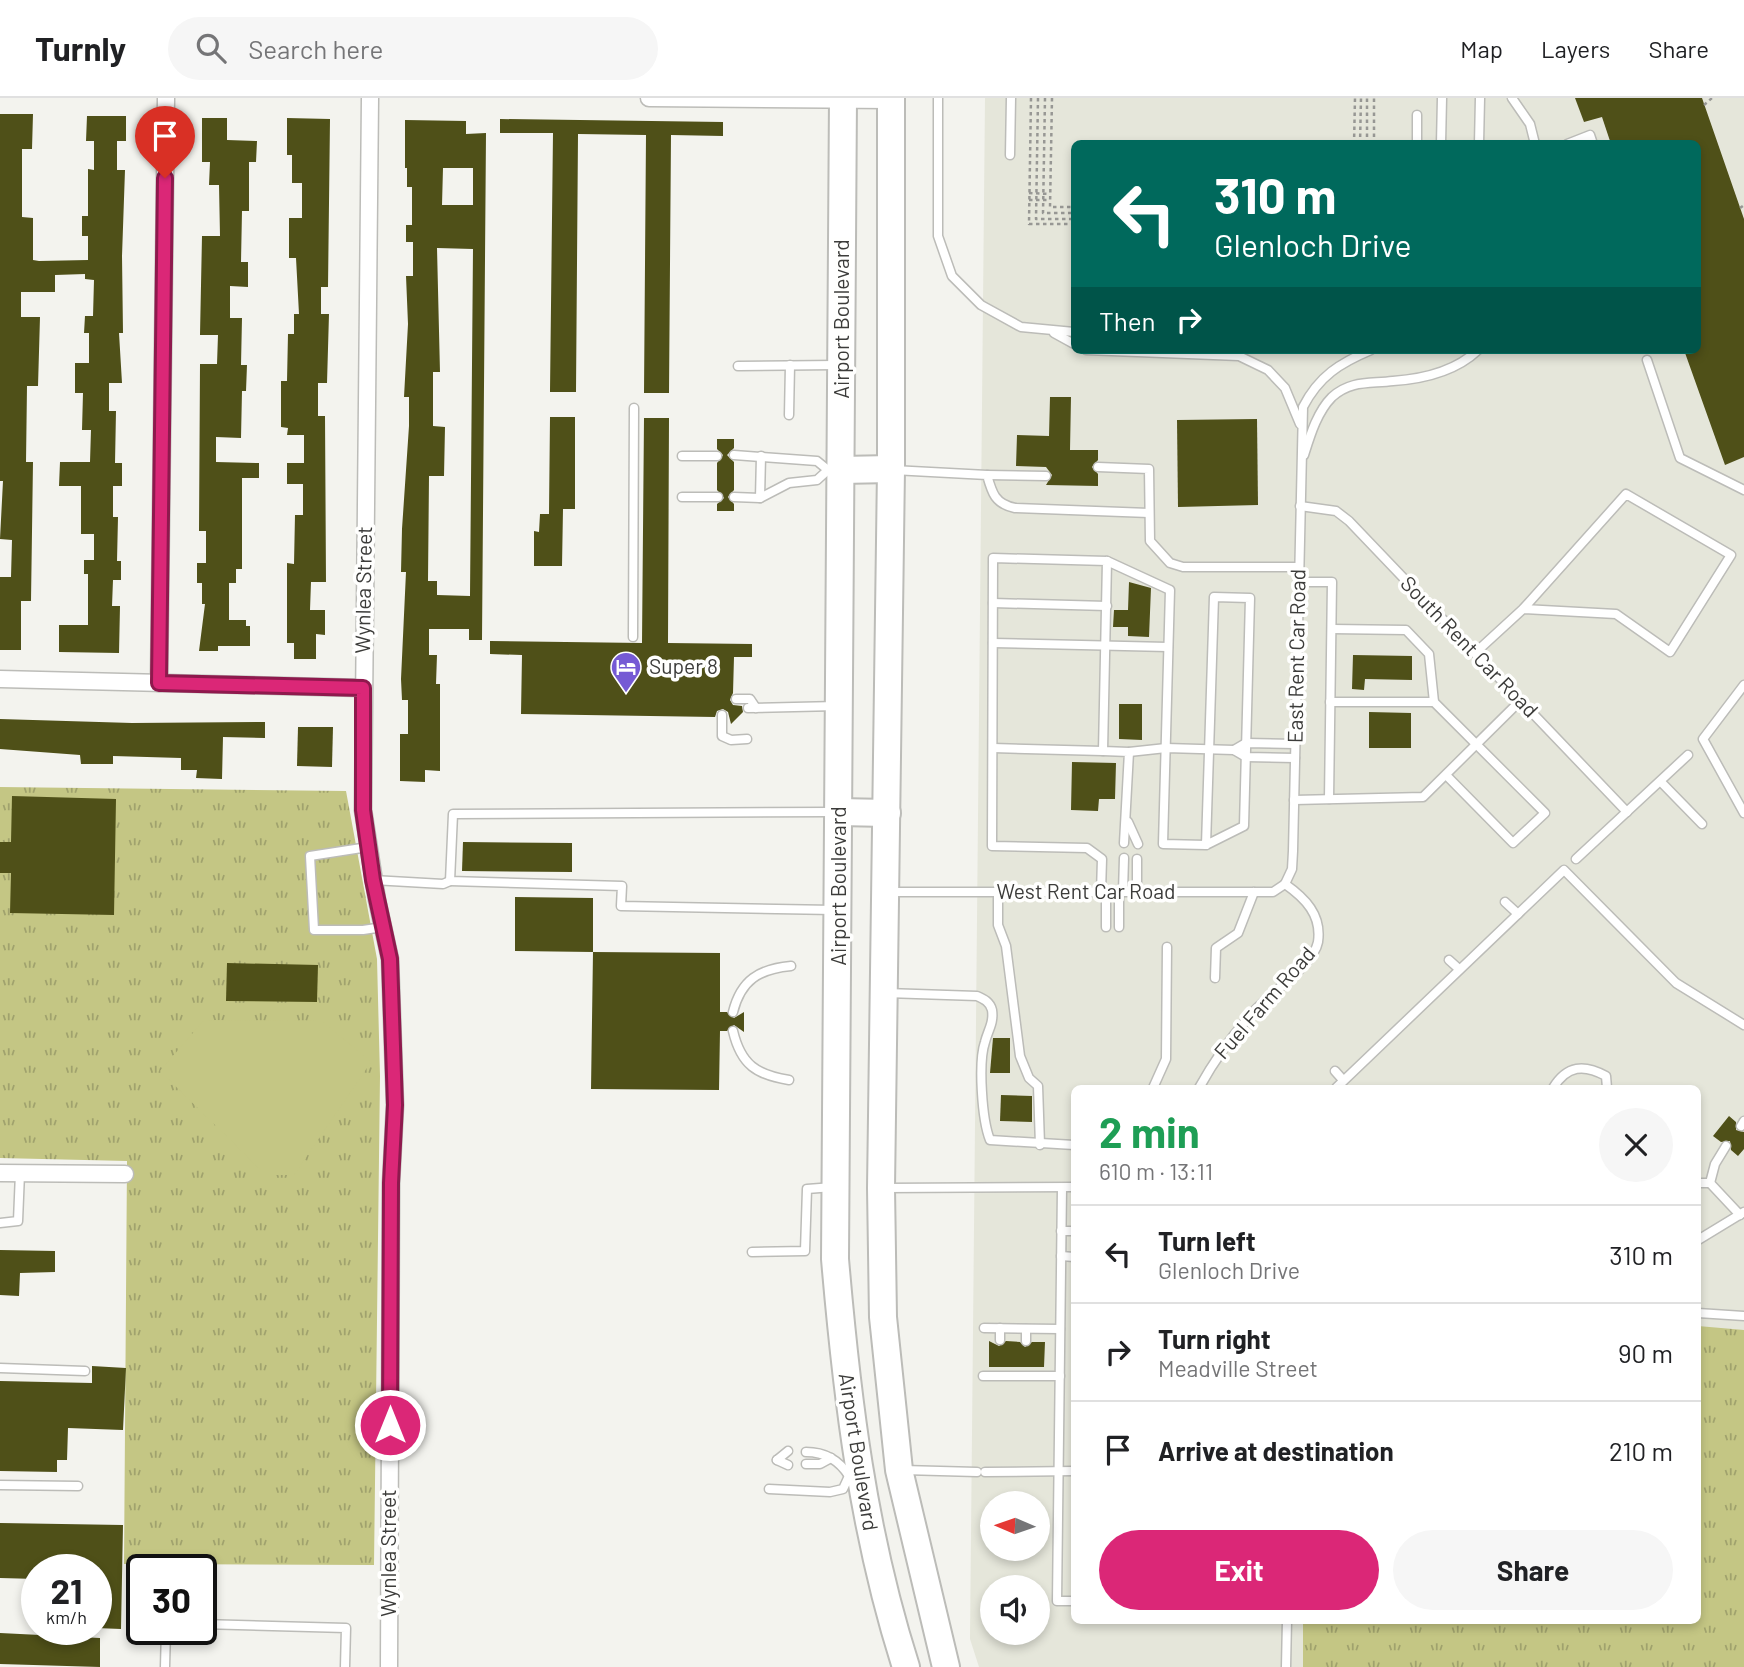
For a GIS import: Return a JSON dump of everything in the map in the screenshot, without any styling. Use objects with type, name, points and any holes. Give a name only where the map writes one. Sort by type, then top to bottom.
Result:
[{"type":"main road","name":"Airport Boulevard","points":[[843,99],[842,365],[834,470],[839,706],[835,1259],[854,1476],[906,1667]]},
{"type":"main road","name":"Airport Boulevard","points":[[891,99],[891,470],[881,1188],[883,1317],[899,1470],[946,1667]]},
{"type":"main road","points":[[834,470],[891,470]]},
{"type":"main road","points":[[839,812],[887,813]]},
{"type":"main road","points":[[836,1186],[881,1188]]},
{"type":"main road","points":[[854,1476],[899,1470]]},
{"type":"street","points":[[159,683],[166,98]]},
{"type":"street","name":"Wynlea Street","points":[[370,98],[363,810],[373,880],[390,959],[395,1105],[391,1197],[388,1667]]},
{"type":"street","points":[[649,98],[891,99]]},
{"type":"street","points":[[0,679],[363,688]]},
{"type":"street","points":[[0,1173],[125,1174]]},
{"type":"lane","points":[[938,98],[938,236],[952,276],[981,305],[1021,327],[1071,332]]},
{"type":"lane","points":[[1010,155],[1011,98]]},
{"type":"lane","points":[[1441,140],[1442,98]]},
{"type":"lane","points":[[1479,140],[1480,98]]},
{"type":"lane","points":[[1512,98],[1530,124],[1534,140]]},
{"type":"lane","points":[[1417,140],[1418,116]]},
{"type":"lane","points":[[1577,140],[1590,135],[1592,140]]},
{"type":"lane","points":[[1052,331],[1071,342]]},
{"type":"lane","points":[[1188,354],[1239,356],[1268,370],[1285,388],[1301,426]]},
{"type":"lane","points":[[1301,426],[1303,407],[1312,389],[1329,371],[1363,354]]},
{"type":"lane","points":[[1301,465],[1321,412],[1331,398],[1348,386],[1366,381],[1391,382],[1432,374],[1472,354]]},
{"type":"lane","points":[[1647,360],[1680,458],[1744,490]]},
{"type":"lane","points":[[789,415],[790,365]]},
{"type":"lane","points":[[737,366],[842,365]]},
{"type":"lane","points":[[633,636],[634,408]]},
{"type":"lane","name":"East Rent Car Road","points":[[1285,884],[1292,869],[1301,426]]},
{"type":"lane","points":[[734,454],[817,461],[834,470]]},
{"type":"lane","points":[[682,456],[717,456]]},
{"type":"lane","points":[[761,456],[761,498]]},
{"type":"lane","points":[[1098,467],[1149,468],[1150,541],[1170,562],[1183,567],[1298,567]]},
{"type":"lane","points":[[734,497],[761,498],[789,483],[817,480],[834,470]]},
{"type":"lane","points":[[891,470],[1046,476]]},
{"type":"lane","points":[[987,475],[993,495],[1002,505],[1149,513]]},
{"type":"lane","points":[[1475,653],[1523,609],[1626,494],[1731,555],[1670,652],[1616,614],[1523,609]]},
{"type":"lane","points":[[682,497],[718,497]]},
{"type":"lane","name":"South Rent Car Road","points":[[1300,506],[1336,511],[1349,521],[1627,812]]},
{"type":"lane","points":[[1106,927],[1101,859],[1096,852],[1087,848],[992,846],[993,558],[1107,561],[1170,590],[1163,844],[1206,845],[1244,826],[1250,598],[1214,597],[1206,845]]},
{"type":"lane","points":[[1103,751],[1107,561]]},
{"type":"lane","points":[[1298,582],[1332,582],[1329,799]]},
{"type":"lane","points":[[993,603],[1107,606]]},
{"type":"lane","points":[[1332,629],[1406,630],[1429,654],[1434,702],[1545,813],[1513,843],[1446,775]]},
{"type":"lane","points":[[993,643],[1168,647]]},
{"type":"lane","points":[[1744,685],[1703,740],[1744,813]]},
{"type":"lane","points":[[736,699],[750,699],[752,708],[839,706]]},
{"type":"lane","points":[[1294,800],[1423,797],[1520,701]]},
{"type":"lane","points":[[1330,702],[1434,702]]},
{"type":"lane","points":[[722,715],[722,736],[731,740],[747,739]]},
{"type":"lane","points":[[1234,750],[1246,743],[1295,744]]},
{"type":"lane","points":[[993,748],[1129,752],[1166,748],[1209,749],[1234,750],[1246,757],[1295,758]]},
{"type":"lane","points":[[1124,843],[1129,752]]},
{"type":"lane","points":[[1576,859],[1688,755]]},
{"type":"lane","points":[[1661,782],[1702,824]]},
{"type":"lane","points":[[450,881],[453,814],[839,812]]},
{"type":"lane","points":[[1127,819],[1138,844]]},
{"type":"lane","points":[[368,847],[310,856],[314,930],[363,930],[383,927]]},
{"type":"lane","points":[[1119,927],[1124,858]]},
{"type":"lane","points":[[1136,892],[1137,859]]},
{"type":"lane","points":[[1339,1085],[1564,870],[1676,984],[1744,1025]]},
{"type":"lane","points":[[373,880],[443,884],[450,881],[622,886],[621,906],[839,911]]},
{"type":"lane","name":"West Rent Car Road","points":[[885,892],[1273,892],[1285,884]]},
{"type":"lane","name":"Fuel Farm Road","points":[[1201,1085],[1218,1055],[1256,1009],[1311,957],[1317,944],[1316,918],[1299,894],[1285,884]]},
{"type":"lane","points":[[998,892],[998,925],[1006,946],[1020,1056],[1029,1078],[1038,1086],[1040,1145]]},
{"type":"lane","points":[[1215,978],[1216,948],[1238,933],[1254,892]]},
{"type":"lane","points":[[1505,902],[1518,914]]},
{"type":"lane","points":[[1154,1085],[1166,1059],[1167,947]]},
{"type":"lane","points":[[1449,960],[1459,969]]},
{"type":"lane","points":[[733,1012],[744,984],[757,973],[791,966]]},
{"type":"lane","points":[[883,993],[977,996],[985,999],[992,1007],[992,1026],[984,1043],[986,1130],[990,1140],[1071,1146]]},
{"type":"lane","points":[[733,1031],[736,1046],[746,1062],[764,1076],[789,1080]]},
{"type":"lane","points":[[1555,1085],[1560,1076],[1573,1068],[1589,1067],[1606,1076],[1607,1085]]},
{"type":"lane","points":[[1335,1070],[1343,1080]]},
{"type":"lane","points":[[1710,1183],[1715,1164],[1726,1146]]},
{"type":"lane","points":[[0,1223],[18,1221],[20,1173]]},
{"type":"lane","points":[[1701,1183],[1710,1183],[1742,1213],[1701,1238]]},
{"type":"lane","points":[[752,1252],[805,1251],[807,1189],[836,1186]]},
{"type":"lane","points":[[881,1188],[1071,1187]]},
{"type":"lane","points":[[1062,1188],[1057,1601],[1071,1601]]},
{"type":"lane","points":[[1061,1231],[1071,1231]]},
{"type":"lane","points":[[1060,1256],[1071,1257]]},
{"type":"lane","points":[[1701,1313],[1744,1316]]},
{"type":"lane","points":[[984,1328],[1060,1329]]},
{"type":"lane","points":[[1000,1328],[1000,1340]]},
{"type":"lane","points":[[1026,1329],[1026,1340]]},
{"type":"lane","points":[[0,1368],[85,1371]]},
{"type":"lane","points":[[983,1376],[1025,1373],[1060,1376]]},
{"type":"lane","points":[[788,1451],[776,1460],[788,1465]]},
{"type":"lane","points":[[769,1489],[830,1492],[843,1489],[854,1476],[820,1452],[806,1452]]},
{"type":"lane","points":[[806,1464],[820,1464],[831,1458]]},
{"type":"lane","points":[[899,1470],[1071,1471]]},
{"type":"lane","points":[[0,1485],[78,1486]]},
{"type":"lane","points":[[217,1624],[346,1628],[345,1667]]},
{"type":"lane","points":[[1286,1624],[1286,1667]]},
{"type":"lane","points":[[165,1667],[166,1645]]},
{"type":"path","points":[[1031,98],[1029,224],[1071,224]]},
{"type":"path","points":[[1038,98],[1036,219],[1071,219]]},
{"type":"path","points":[[1045,98],[1043,213],[1071,214]]},
{"type":"path","points":[[1052,98],[1050,207],[1071,207]]},
{"type":"path","points":[[1354,140],[1355,98]]},
{"type":"path","points":[[1360,140],[1361,98]]},
{"type":"path","points":[[1367,98],[1367,140]]},
{"type":"path","points":[[1374,98],[1374,140]]},
{"type":"path","points":[[1704,105],[1712,98]]},
{"type":"path","points":[[1030,193],[1050,194]]},
{"type":"path","points":[[1029,200],[1050,200]]},
{"type":"shaded area","points":[[985,98],[1744,98],[1744,1667],[979,1667],[970,1639]]},
{"type":"green space","points":[[0,787],[346,791],[377,959],[380,1076],[374,1565],[217,1564],[217,1554],[126,1554],[124,1564],[127,1161],[0,1158]]},
{"type":"green space","points":[[204,1020],[322,1021],[371,1062],[294,1175],[266,1175],[160,1071]]},
{"type":"green space","points":[[1701,1326],[1744,1330],[1744,1667],[1303,1667],[1303,1624],[1701,1624]]},
{"type":"building","points":[[1575,98],[1702,98],[1744,219],[1744,457],[1725,465],[1685,354],[1701,354],[1701,140],[1610,140],[1602,117],[1584,122]]},
{"type":"building","points":[[0,114],[33,114],[32,149],[22,149],[22,217],[33,218],[33,260],[39,261],[88,260],[88,236],[82,236],[82,216],[88,216],[88,169],[94,170],[94,141],[86,141],[87,116],[126,116],[126,141],[117,141],[117,170],[125,170],[123,333],[119,333],[122,383],[109,383],[109,411],[116,411],[115,463],[122,463],[122,486],[113,486],[113,517],[118,517],[117,561],[121,561],[121,580],[113,580],[112,606],[120,606],[119,653],[59,652],[59,625],[88,625],[88,574],[84,574],[84,560],[94,560],[94,534],[81,534],[81,486],[59,486],[60,462],[90,462],[91,430],[82,430],[83,393],[75,393],[75,363],[89,363],[89,333],[84,333],[85,316],[93,316],[94,280],[85,279],[85,274],[55,275],[55,292],[21,292],[21,317],[40,317],[38,386],[27,386],[26,462],[33,462],[31,601],[21,601],[21,650],[0,650],[0,577],[11,577],[12,540],[0,539],[3,481],[0,481]]},
{"type":"building","points":[[202,118],[227,118],[227,140],[257,141],[256,162],[249,162],[249,211],[242,211],[241,262],[248,262],[248,287],[230,286],[230,318],[242,318],[241,365],[247,365],[246,391],[242,391],[241,438],[216,437],[216,462],[259,463],[259,478],[242,478],[242,569],[236,569],[236,583],[229,583],[229,620],[246,620],[246,626],[250,626],[250,646],[218,646],[218,651],[199,651],[205,604],[202,604],[202,583],[197,583],[197,563],[206,563],[206,531],[199,531],[200,364],[217,364],[218,335],[200,335],[202,236],[220,236],[219,185],[209,185],[210,162],[202,162]]},
{"type":"building","points":[[287,118],[330,119],[328,287],[321,287],[321,314],[329,314],[327,383],[318,383],[318,416],[325,416],[326,582],[311,582],[310,610],[325,610],[325,635],[316,634],[316,659],[294,659],[294,643],[287,643],[287,563],[294,564],[295,515],[303,515],[303,484],[287,484],[287,463],[304,463],[304,435],[287,435],[288,428],[281,427],[281,381],[287,381],[288,334],[294,334],[294,314],[299,314],[296,258],[289,258],[289,218],[302,218],[302,183],[292,183],[292,155],[287,155]]},
{"type":"building","points":[[500,119],[723,122],[723,136],[671,135],[669,393],[644,393],[646,135],[578,134],[576,392],[550,392],[553,133],[500,133]]},
{"type":"building","points":[[405,120],[466,121],[466,134],[486,133],[482,640],[469,640],[469,629],[429,629],[429,655],[437,655],[436,684],[440,684],[440,771],[425,770],[425,782],[400,781],[400,734],[408,734],[408,700],[402,700],[401,679],[406,572],[401,572],[402,529],[409,426],[409,397],[404,397],[408,324],[406,276],[413,276],[413,242],[406,242],[406,225],[412,225],[412,187],[407,187]],"holes":[[[443,168],[473,168],[473,205],[442,205]],[[437,248],[473,249],[470,596],[437,595],[437,581],[428,581],[429,476],[444,476],[445,427],[433,426],[433,372],[440,372]]]},
{"type":"building","points":[[1050,397],[1071,397],[1070,450],[1098,450],[1098,460],[1092,467],[1098,474],[1098,486],[1046,485],[1052,475],[1046,467],[1016,466],[1017,435],[1049,436]]},
{"type":"building","points":[[550,417],[575,417],[575,509],[563,509],[562,566],[534,566],[534,531],[539,532],[540,514],[549,514]]},
{"type":"building","points":[[644,418],[669,418],[668,643],[752,644],[752,657],[734,657],[733,693],[730,700],[733,705],[742,706],[743,712],[731,724],[728,712],[723,709],[717,711],[715,717],[521,714],[522,655],[490,654],[490,641],[642,643]]},
{"type":"building","points":[[1257,419],[1258,505],[1178,507],[1177,420]]},
{"type":"building","points":[[717,439],[734,439],[734,448],[727,455],[734,462],[734,490],[728,497],[734,504],[734,511],[717,511],[717,504],[724,498],[717,490],[717,463],[723,455],[717,449]]},
{"type":"building","points":[[1129,582],[1151,588],[1149,637],[1128,636],[1128,627],[1113,627],[1114,610],[1128,610]]},
{"type":"building","points":[[1353,655],[1412,656],[1412,680],[1365,679],[1364,690],[1352,689]]},
{"type":"building","points":[[1119,704],[1142,704],[1142,740],[1119,739]]},
{"type":"building","points":[[1369,712],[1411,713],[1411,748],[1369,748]]},
{"type":"building","points":[[0,719],[132,723],[265,722],[265,738],[223,737],[222,779],[196,778],[197,770],[181,770],[181,758],[113,756],[113,764],[81,764],[80,755],[0,749]]},
{"type":"building","points":[[298,727],[333,727],[332,767],[297,766]]},
{"type":"building","points":[[1072,762],[1116,763],[1115,799],[1099,799],[1098,811],[1071,810]]},
{"type":"building","points":[[12,796],[116,799],[114,915],[10,913],[11,873],[0,873],[0,842],[11,842]]},
{"type":"building","points":[[463,842],[572,843],[572,872],[462,871]]},
{"type":"building","points":[[515,897],[593,898],[593,952],[515,951]]},
{"type":"building","points":[[593,952],[720,953],[720,1012],[727,1012],[734,1018],[744,1012],[744,1032],[734,1025],[727,1031],[720,1031],[719,1090],[591,1089]]},
{"type":"building","points":[[227,963],[318,965],[317,1002],[226,1001]]},
{"type":"building","points":[[993,1038],[1010,1038],[1010,1073],[990,1073]]},
{"type":"building","points":[[1001,1095],[1032,1096],[1032,1122],[1000,1121]]},
{"type":"building","points":[[1729,1116],[1736,1122],[1736,1130],[1744,1132],[1744,1149],[1738,1156],[1731,1150],[1730,1141],[1721,1142],[1713,1136]]},
{"type":"building","points":[[0,1250],[55,1251],[55,1272],[20,1273],[19,1296],[0,1295]]},
{"type":"building","points":[[989,1341],[999,1346],[1006,1341],[1020,1342],[1025,1347],[1032,1342],[1045,1342],[1044,1367],[989,1367]]},
{"type":"building","points":[[92,1366],[126,1368],[123,1430],[68,1428],[67,1460],[57,1460],[57,1472],[0,1471],[0,1381],[92,1383]]},
{"type":"building","points":[[0,1523],[123,1525],[121,1629],[112,1629],[112,1554],[21,1554],[21,1579],[0,1578]]},
{"type":"building","points":[[0,1633],[21,1634],[21,1645],[100,1645],[100,1667],[0,1664]]},
{"type":"place","name":"Super 8","points":[[626,694]]},
{"type":"route","points":[[165,178],[159,683],[363,688],[363,810],[373,880],[390,959],[395,1105],[391,1183],[390,1425]]}]
